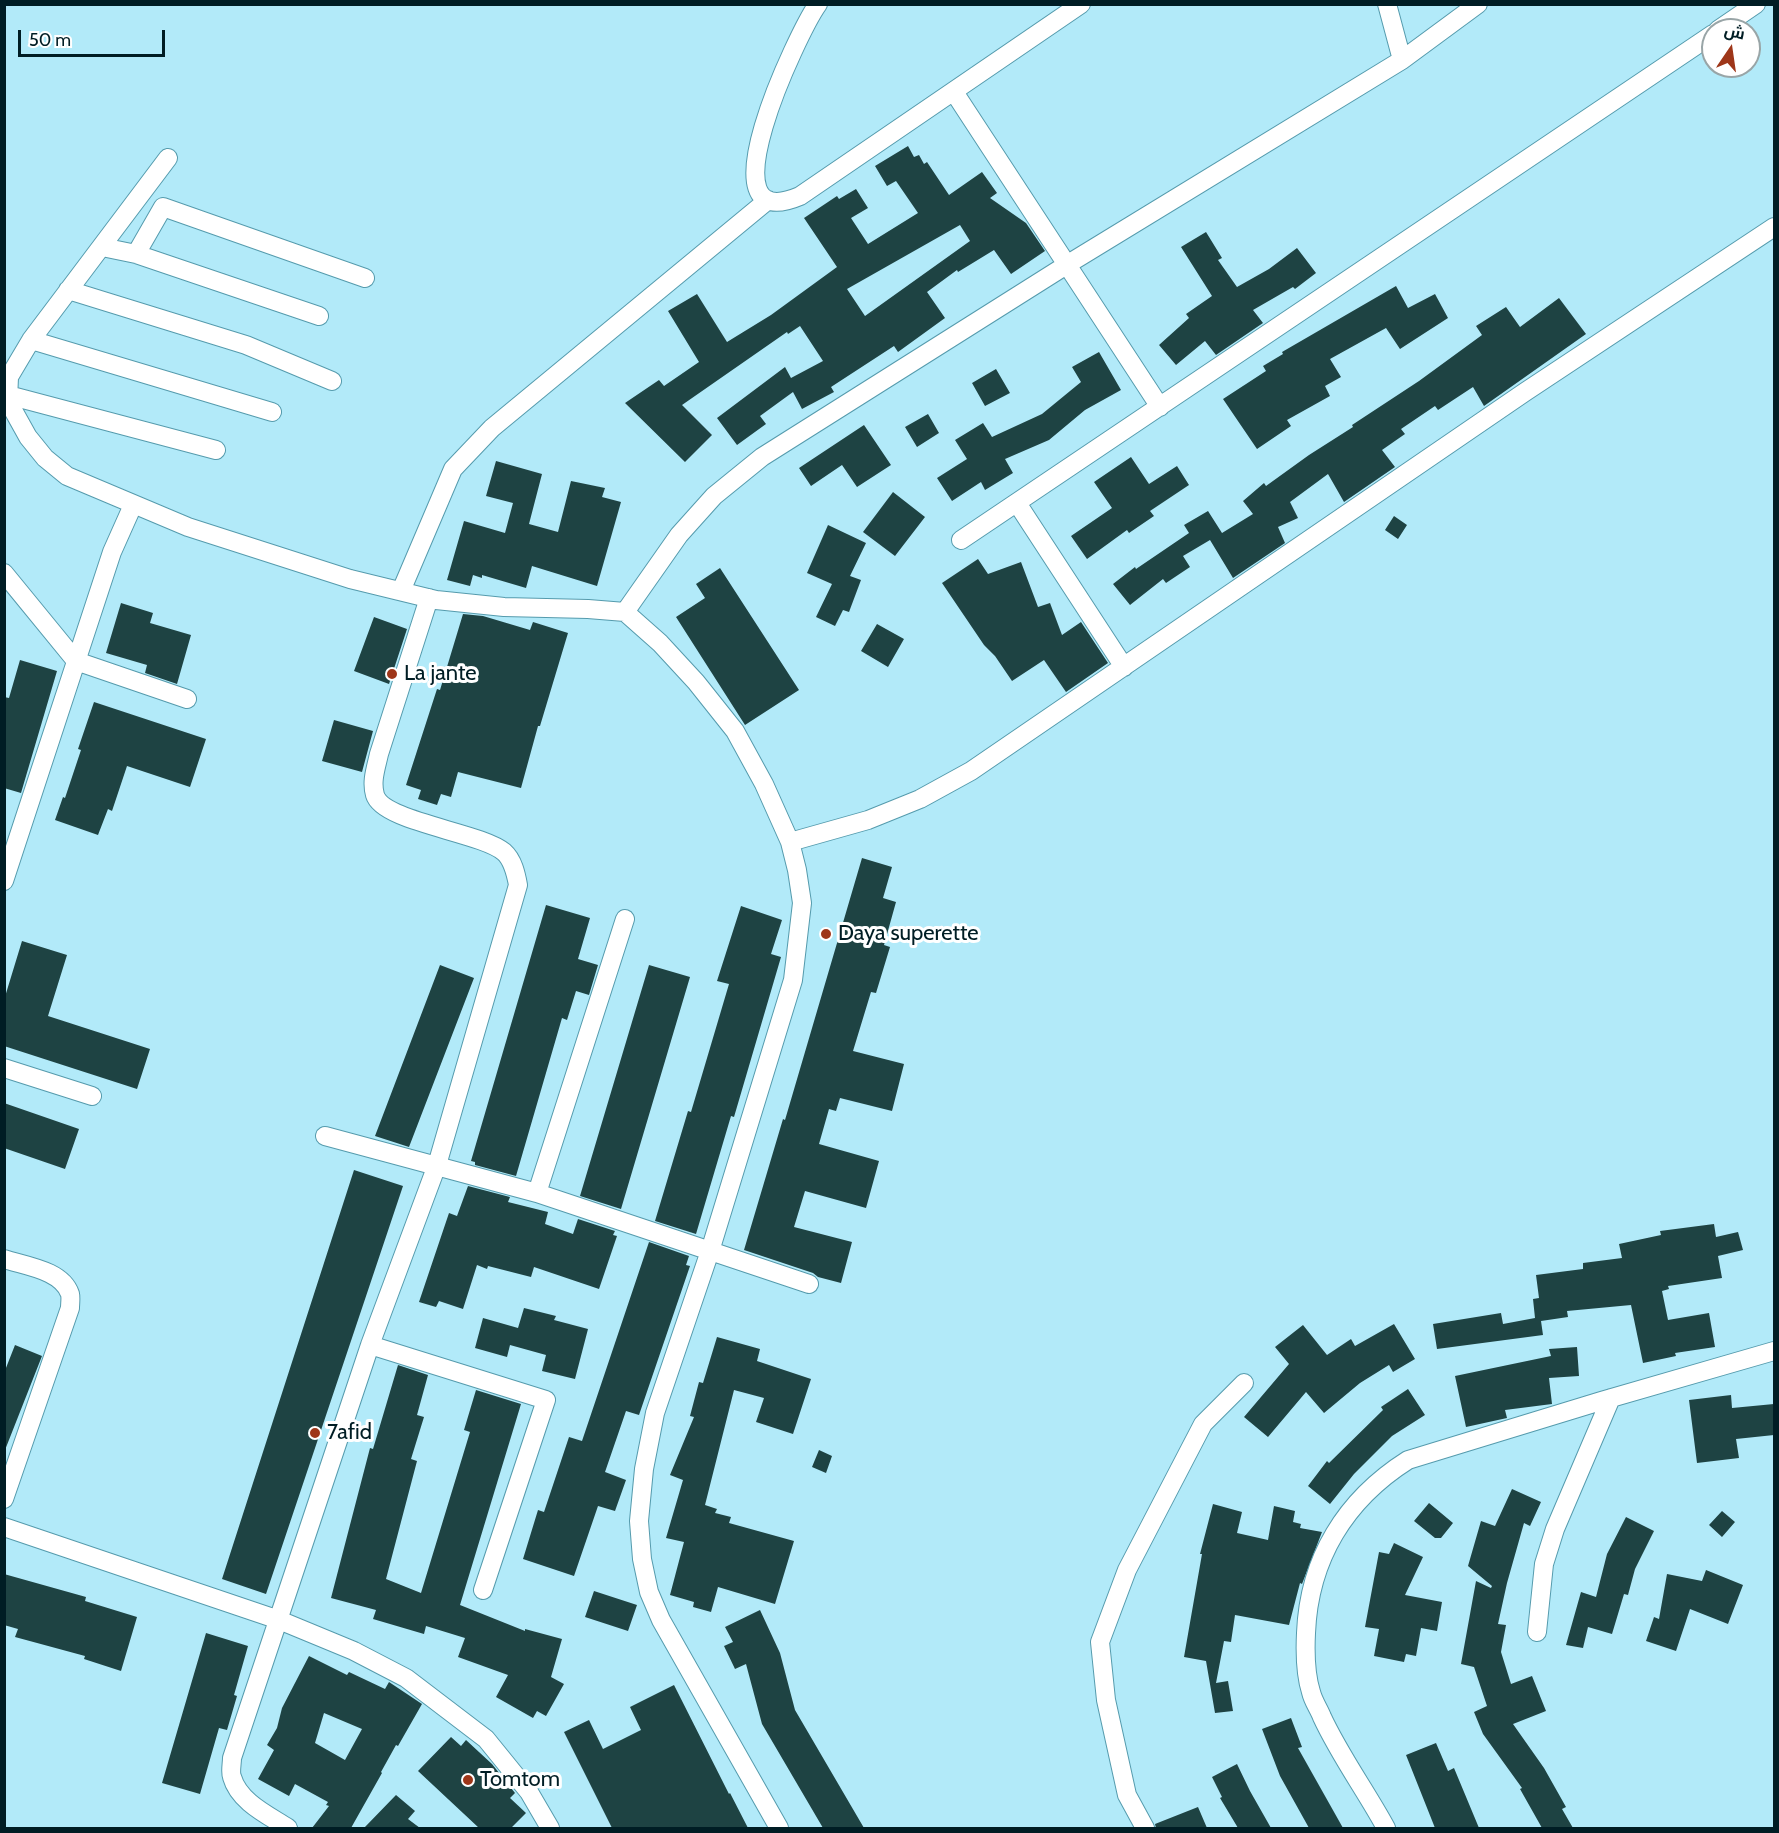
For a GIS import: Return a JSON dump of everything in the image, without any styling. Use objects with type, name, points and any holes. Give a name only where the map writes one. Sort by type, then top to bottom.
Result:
[{"type":"street","points":[[818,4],[787,59],[761,136],[754,169],[756,188],[768,201],[785,203],[800,196],[1081,4]]},
{"type":"street","points":[[1387,4],[1402,60]]},
{"type":"street","points":[[625,612],[679,535],[714,496],[762,457],[1068,264],[1402,60],[1478,4]]},
{"type":"street","points":[[1736,18],[1756,4]]},
{"type":"street","points":[[961,540],[1701,42]]},
{"type":"street","points":[[954,92],[1160,406]]},
{"type":"street","points":[[168,158],[31,340],[9,377],[8,401],[28,437],[45,458],[67,476],[188,527],[350,579],[429,598],[504,607],[625,612],[660,643],[696,682],[735,730],[764,784],[790,842],[802,903],[793,980],[710,1251],[655,1413],[644,1469],[639,1521],[642,1559],[649,1592],[661,1620],[779,1828]]},
{"type":"street","points":[[401,591],[453,469],[492,428],[768,201]]},
{"type":"street","points":[[136,254],[163,207],[364,278]]},
{"type":"street","points":[[790,842],[868,820],[920,799],[971,771],[1525,392],[1774,227]]},
{"type":"street","points":[[102,247],[136,254],[319,316]]},
{"type":"street","points":[[69,290],[246,345],[332,381]]},
{"type":"street","points":[[31,340],[272,412]]},
{"type":"street","points":[[8,395],[216,450]]},
{"type":"street","points":[[1017,503],[1124,667]]},
{"type":"street","points":[[4,881],[111,552],[133,505]]},
{"type":"street","points":[[4,573],[76,661],[187,699]]},
{"type":"street","points":[[288,1828],[251,1804],[239,1792],[231,1776],[232,1758],[370,1345],[437,1165],[518,885],[515,868],[504,852],[484,842],[388,810],[375,797],[373,777],[379,754],[429,598]]},
{"type":"street","points":[[537,1193],[625,919]]},
{"type":"street","points":[[4,1068],[92,1096]]},
{"type":"street","points":[[325,1136],[537,1193],[809,1284]]},
{"type":"street","points":[[4,1259],[49,1273],[63,1282],[70,1295],[70,1308],[4,1499]]},
{"type":"street","points":[[370,1345],[546,1400],[483,1590]]},
{"type":"street","points":[[1386,1828],[1330,1734],[1311,1692],[1305,1659],[1306,1622],[1313,1580],[1327,1545],[1353,1508],[1383,1476],[1408,1460],[1774,1351]]},
{"type":"street","points":[[1144,1828],[1127,1795],[1106,1700],[1100,1642],[1127,1570],[1203,1424],[1245,1383]]},
{"type":"street","points":[[1537,1632],[1544,1564],[1555,1529],[1611,1398]]},
{"type":"street","points":[[4,1527],[279,1620],[364,1656],[406,1678],[486,1739],[529,1792],[550,1828]]},
{"type":"building","points":[[908,146],[914,157],[919,155],[924,164],[927,162],[949,195],[982,172],[997,193],[990,198],[1026,223],[1045,251],[1011,274],[994,250],[958,272],[957,270],[927,292],[945,318],[898,352],[894,346],[831,387],[834,392],[802,409],[793,392],[760,416],[766,424],[737,445],[717,418],[785,367],[791,378],[823,361],[800,326],[788,334],[787,332],[682,405],[712,435],[685,462],[625,403],[659,380],[664,386],[699,362],[668,311],[697,294],[727,342],[771,315],[837,267],[804,218],[837,196],[839,199],[856,189],[868,208],[851,218],[868,244],[918,213],[896,181],[887,186],[875,166]],"holes":[[[960,225],[970,241],[865,316],[847,289]]]},
{"type":"building","points":[[1206,232],[1222,258],[1218,260],[1237,287],[1269,269],[1297,248],[1316,273],[1295,289],[1293,287],[1253,310],[1263,323],[1216,355],[1205,341],[1176,365],[1159,345],[1189,318],[1186,314],[1212,296],[1181,247]]},
{"type":"building","points":[[1396,286],[1408,308],[1435,294],[1448,318],[1400,349],[1386,328],[1330,359],[1341,377],[1325,386],[1330,396],[1287,420],[1291,426],[1257,449],[1223,399],[1266,371],[1263,366],[1283,354],[1282,352]]},
{"type":"building","points":[[1559,298],[1586,334],[1484,406],[1473,387],[1438,410],[1435,406],[1401,429],[1405,434],[1382,450],[1395,467],[1344,502],[1328,474],[1290,502],[1298,518],[1278,527],[1285,543],[1233,578],[1210,540],[1183,556],[1190,567],[1166,583],[1163,579],[1130,605],[1113,584],[1135,567],[1136,569],[1189,533],[1184,525],[1208,511],[1222,533],[1253,514],[1243,501],[1264,483],[1266,486],[1353,427],[1352,425],[1419,381],[1482,335],[1476,326],[1506,307],[1520,327]]},
{"type":"building","points":[[1099,352],[1121,390],[1085,410],[1049,440],[1005,459],[1013,473],[985,490],[981,482],[952,501],[937,478],[967,459],[955,440],[983,423],[992,437],[1042,414],[1081,382],[1072,367]]},
{"type":"building","points":[[996,369],[1010,393],[985,406],[972,383]]},
{"type":"building","points":[[928,414],[939,433],[917,447],[905,427]]},
{"type":"building","points":[[864,425],[891,465],[857,487],[842,465],[811,486],[799,468]]},
{"type":"building","points":[[1131,457],[1149,484],[1177,466],[1189,485],[1150,511],[1154,516],[1129,533],[1127,530],[1087,559],[1071,536],[1112,508],[1094,482]]},
{"type":"building","points":[[496,461],[542,474],[529,524],[558,532],[571,481],[605,488],[602,497],[621,502],[597,586],[532,566],[526,588],[482,575],[482,578],[473,575],[470,586],[447,580],[464,521],[505,533],[513,503],[486,496]]},
{"type":"building","points":[[893,492],[925,517],[895,556],[863,532]]},
{"type":"building","points":[[1394,516],[1407,525],[1398,539],[1385,530]]},
{"type":"building","points":[[828,525],[866,543],[850,576],[861,580],[849,612],[843,610],[835,626],[816,617],[832,584],[807,573]]},
{"type":"building","points":[[978,559],[988,574],[1021,562],[1038,607],[1050,603],[1062,635],[1081,622],[1108,663],[1066,692],[1044,660],[1012,681],[995,656],[984,645],[942,583]]},
{"type":"building","points":[[720,568],[799,690],[745,725],[676,617],[705,598],[696,584]]},
{"type":"building","points":[[121,603],[153,613],[150,623],[191,635],[177,684],[145,673],[147,665],[106,653]]},
{"type":"building","points":[[463,614],[483,616],[530,630],[533,622],[568,633],[521,788],[458,772],[451,797],[441,794],[437,805],[418,799],[421,790],[406,785],[437,689],[440,690]]},
{"type":"building","points":[[374,617],[407,629],[389,684],[354,671]]},
{"type":"building","points":[[877,624],[904,639],[888,667],[861,651]]},
{"type":"building","points":[[20,660],[57,671],[21,793],[4,788],[4,697],[9,698]]},
{"type":"building","points":[[94,702],[206,739],[190,787],[127,766],[112,811],[108,809],[98,835],[55,820],[81,750],[78,749]]},
{"type":"building","points":[[334,720],[373,731],[362,772],[322,761]]},
{"type":"building","points":[[862,858],[892,867],[883,898],[896,902],[884,945],[890,947],[876,993],[871,992],[853,1051],[904,1064],[892,1111],[840,1098],[836,1111],[829,1109],[819,1144],[879,1161],[866,1208],[805,1191],[794,1227],[852,1242],[841,1283],[744,1250]]},
{"type":"building","points":[[546,905],[590,918],[578,959],[598,965],[589,995],[576,991],[567,1020],[562,1018],[516,1176],[475,1165],[475,1162],[471,1161]]},
{"type":"building","points":[[741,906],[782,920],[771,954],[781,957],[734,1117],[731,1116],[696,1234],[655,1221],[688,1111],[691,1112],[729,984],[717,981]]},
{"type":"building","points":[[22,941],[67,955],[48,1016],[150,1049],[137,1089],[4,1046],[4,1000]]},
{"type":"building","points":[[440,965],[474,978],[409,1147],[375,1136]]},
{"type":"building","points":[[649,965],[690,977],[621,1209],[580,1196]]},
{"type":"building","points":[[4,1103],[79,1129],[65,1169],[4,1148]]},
{"type":"building","points":[[354,1170],[403,1186],[266,1594],[222,1579]]},
{"type":"building","points":[[468,1186],[510,1197],[508,1202],[548,1212],[545,1224],[573,1234],[578,1219],[615,1231],[613,1235],[617,1236],[599,1289],[534,1267],[531,1277],[477,1265],[463,1309],[439,1301],[436,1307],[419,1302],[449,1213],[457,1216]]},
{"type":"building","points":[[1714,1224],[1716,1237],[1738,1232],[1743,1250],[1718,1256],[1722,1278],[1668,1286],[1669,1289],[1662,1291],[1668,1320],[1709,1313],[1715,1347],[1675,1353],[1676,1356],[1643,1363],[1631,1305],[1567,1311],[1568,1317],[1541,1321],[1543,1335],[1437,1349],[1433,1324],[1501,1313],[1503,1324],[1535,1318],[1533,1299],[1539,1298],[1536,1275],[1583,1269],[1583,1263],[1622,1258],[1619,1244],[1661,1235],[1660,1231]]},
{"type":"building","points":[[649,1242],[689,1256],[686,1265],[690,1266],[639,1415],[626,1411],[605,1472],[626,1480],[615,1511],[598,1506],[574,1576],[523,1559],[538,1510],[544,1512],[569,1437],[582,1441]]},
{"type":"building","points":[[524,1308],[556,1316],[554,1320],[588,1329],[575,1379],[542,1371],[546,1355],[510,1345],[507,1357],[475,1348],[483,1318],[518,1328]]},
{"type":"building","points":[[1394,1324],[1415,1359],[1393,1372],[1389,1365],[1360,1383],[1324,1413],[1306,1392],[1268,1437],[1244,1417],[1289,1364],[1275,1347],[1303,1325],[1327,1355],[1351,1339],[1355,1346]]},
{"type":"building","points":[[717,1337],[760,1349],[757,1361],[811,1379],[793,1434],[756,1422],[764,1398],[734,1390],[705,1505],[717,1509],[715,1513],[731,1517],[729,1523],[794,1541],[775,1604],[718,1587],[711,1612],[693,1607],[694,1602],[670,1595],[684,1542],[666,1538],[683,1480],[670,1475],[694,1417],[690,1416],[699,1382],[703,1383]]},
{"type":"building","points":[[15,1345],[42,1356],[5,1450],[4,1373]]},
{"type":"building","points":[[1577,1347],[1579,1376],[1549,1378],[1552,1404],[1505,1410],[1507,1418],[1466,1427],[1455,1376],[1551,1356],[1549,1349]]},
{"type":"building","points":[[398,1365],[428,1375],[417,1415],[424,1417],[411,1459],[417,1461],[386,1579],[421,1593],[470,1432],[464,1430],[476,1390],[521,1404],[460,1605],[525,1631],[525,1629],[562,1639],[551,1677],[564,1684],[546,1716],[537,1711],[533,1718],[496,1697],[508,1675],[458,1657],[465,1638],[426,1626],[424,1634],[373,1619],[376,1610],[331,1598],[370,1448],[373,1449]]},
{"type":"building","points":[[1408,1389],[1425,1415],[1392,1436],[1354,1474],[1330,1504],[1308,1486],[1327,1461],[1329,1463],[1383,1410],[1381,1407]]},
{"type":"building","points":[[1731,1395],[1732,1408],[1774,1404],[1774,1435],[1736,1439],[1739,1458],[1697,1463],[1689,1400]]},
{"type":"building","points":[[819,1450],[832,1456],[826,1473],[812,1467]]},
{"type":"building","points":[[1512,1489],[1541,1502],[1530,1526],[1524,1523],[1507,1583],[1498,1624],[1506,1625],[1501,1652],[1511,1684],[1532,1676],[1546,1711],[1513,1724],[1544,1768],[1566,1807],[1562,1809],[1573,1828],[1542,1828],[1520,1789],[1522,1788],[1483,1734],[1474,1712],[1487,1706],[1474,1667],[1461,1664],[1476,1581],[1491,1588],[1492,1586],[1468,1566],[1481,1521],[1495,1526]]},
{"type":"building","points":[[1429,1503],[1453,1523],[1441,1538],[1435,1538],[1414,1521]]},
{"type":"building","points":[[1213,1504],[1242,1512],[1237,1533],[1268,1540],[1274,1506],[1295,1511],[1293,1522],[1301,1524],[1300,1528],[1322,1532],[1302,1584],[1300,1583],[1289,1625],[1235,1615],[1231,1642],[1224,1641],[1216,1683],[1228,1681],[1233,1711],[1215,1713],[1206,1661],[1184,1657],[1202,1554],[1200,1554]]},
{"type":"building","points":[[1722,1511],[1735,1522],[1722,1537],[1709,1525]]},
{"type":"building","points":[[1626,1517],[1654,1531],[1635,1569],[1628,1595],[1624,1594],[1612,1634],[1588,1627],[1583,1648],[1566,1645],[1581,1592],[1596,1597],[1607,1554]]},
{"type":"building","points":[[1394,1543],[1423,1557],[1405,1595],[1442,1602],[1437,1631],[1421,1628],[1416,1656],[1406,1654],[1404,1662],[1374,1656],[1379,1629],[1365,1627],[1379,1552],[1389,1554]]},
{"type":"building","points":[[1706,1570],[1743,1585],[1728,1624],[1690,1609],[1676,1651],[1646,1641],[1654,1617],[1659,1619],[1667,1574],[1702,1581]]},
{"type":"building","points":[[4,1574],[86,1597],[85,1601],[137,1617],[121,1671],[84,1659],[85,1656],[15,1637],[18,1629],[4,1625]]},
{"type":"building","points":[[594,1591],[637,1605],[628,1631],[585,1617]]},
{"type":"building","points":[[760,1610],[780,1653],[795,1710],[864,1828],[823,1828],[762,1724],[746,1664],[735,1669],[724,1646],[733,1642],[725,1627]]},
{"type":"building","points":[[206,1633],[248,1646],[227,1730],[219,1728],[200,1794],[162,1783]]},
{"type":"building","points":[[309,1656],[347,1675],[349,1672],[385,1689],[389,1682],[422,1704],[398,1746],[396,1745],[351,1828],[312,1828],[329,1806],[326,1805],[328,1802],[295,1784],[289,1796],[258,1779],[274,1750],[267,1745],[277,1728],[282,1708]],"holes":[[[324,1713],[362,1729],[345,1760],[315,1743]]]},
{"type":"building","points":[[674,1685],[748,1828],[612,1828],[564,1732],[589,1720],[603,1749],[641,1730],[630,1707]]},
{"type":"building","points":[[1291,1718],[1302,1747],[1298,1748],[1343,1828],[1309,1828],[1280,1776],[1262,1729]]},
{"type":"building","name":"Tomtom","points":[[451,1737],[461,1746],[466,1740],[492,1764],[515,1793],[510,1798],[526,1813],[511,1828],[479,1828],[418,1771]]},
{"type":"building","points":[[1436,1743],[1448,1771],[1454,1768],[1479,1828],[1435,1828],[1406,1755]]},
{"type":"building","points":[[1237,1764],[1271,1828],[1238,1828],[1220,1798],[1222,1797],[1212,1777]]},
{"type":"building","points":[[396,1795],[415,1811],[408,1819],[420,1828],[364,1828]]},
{"type":"building","points":[[1198,1807],[1207,1828],[1156,1828],[1155,1824]]},
{"type":"place","name":"La jante","points":[[392,674]]},
{"type":"place","name":"Daya superette","points":[[826,934]]},
{"type":"place","name":"7afid","points":[[315,1433]]},
{"type":"place","name":"Tomtom","points":[[468,1780]]}]
